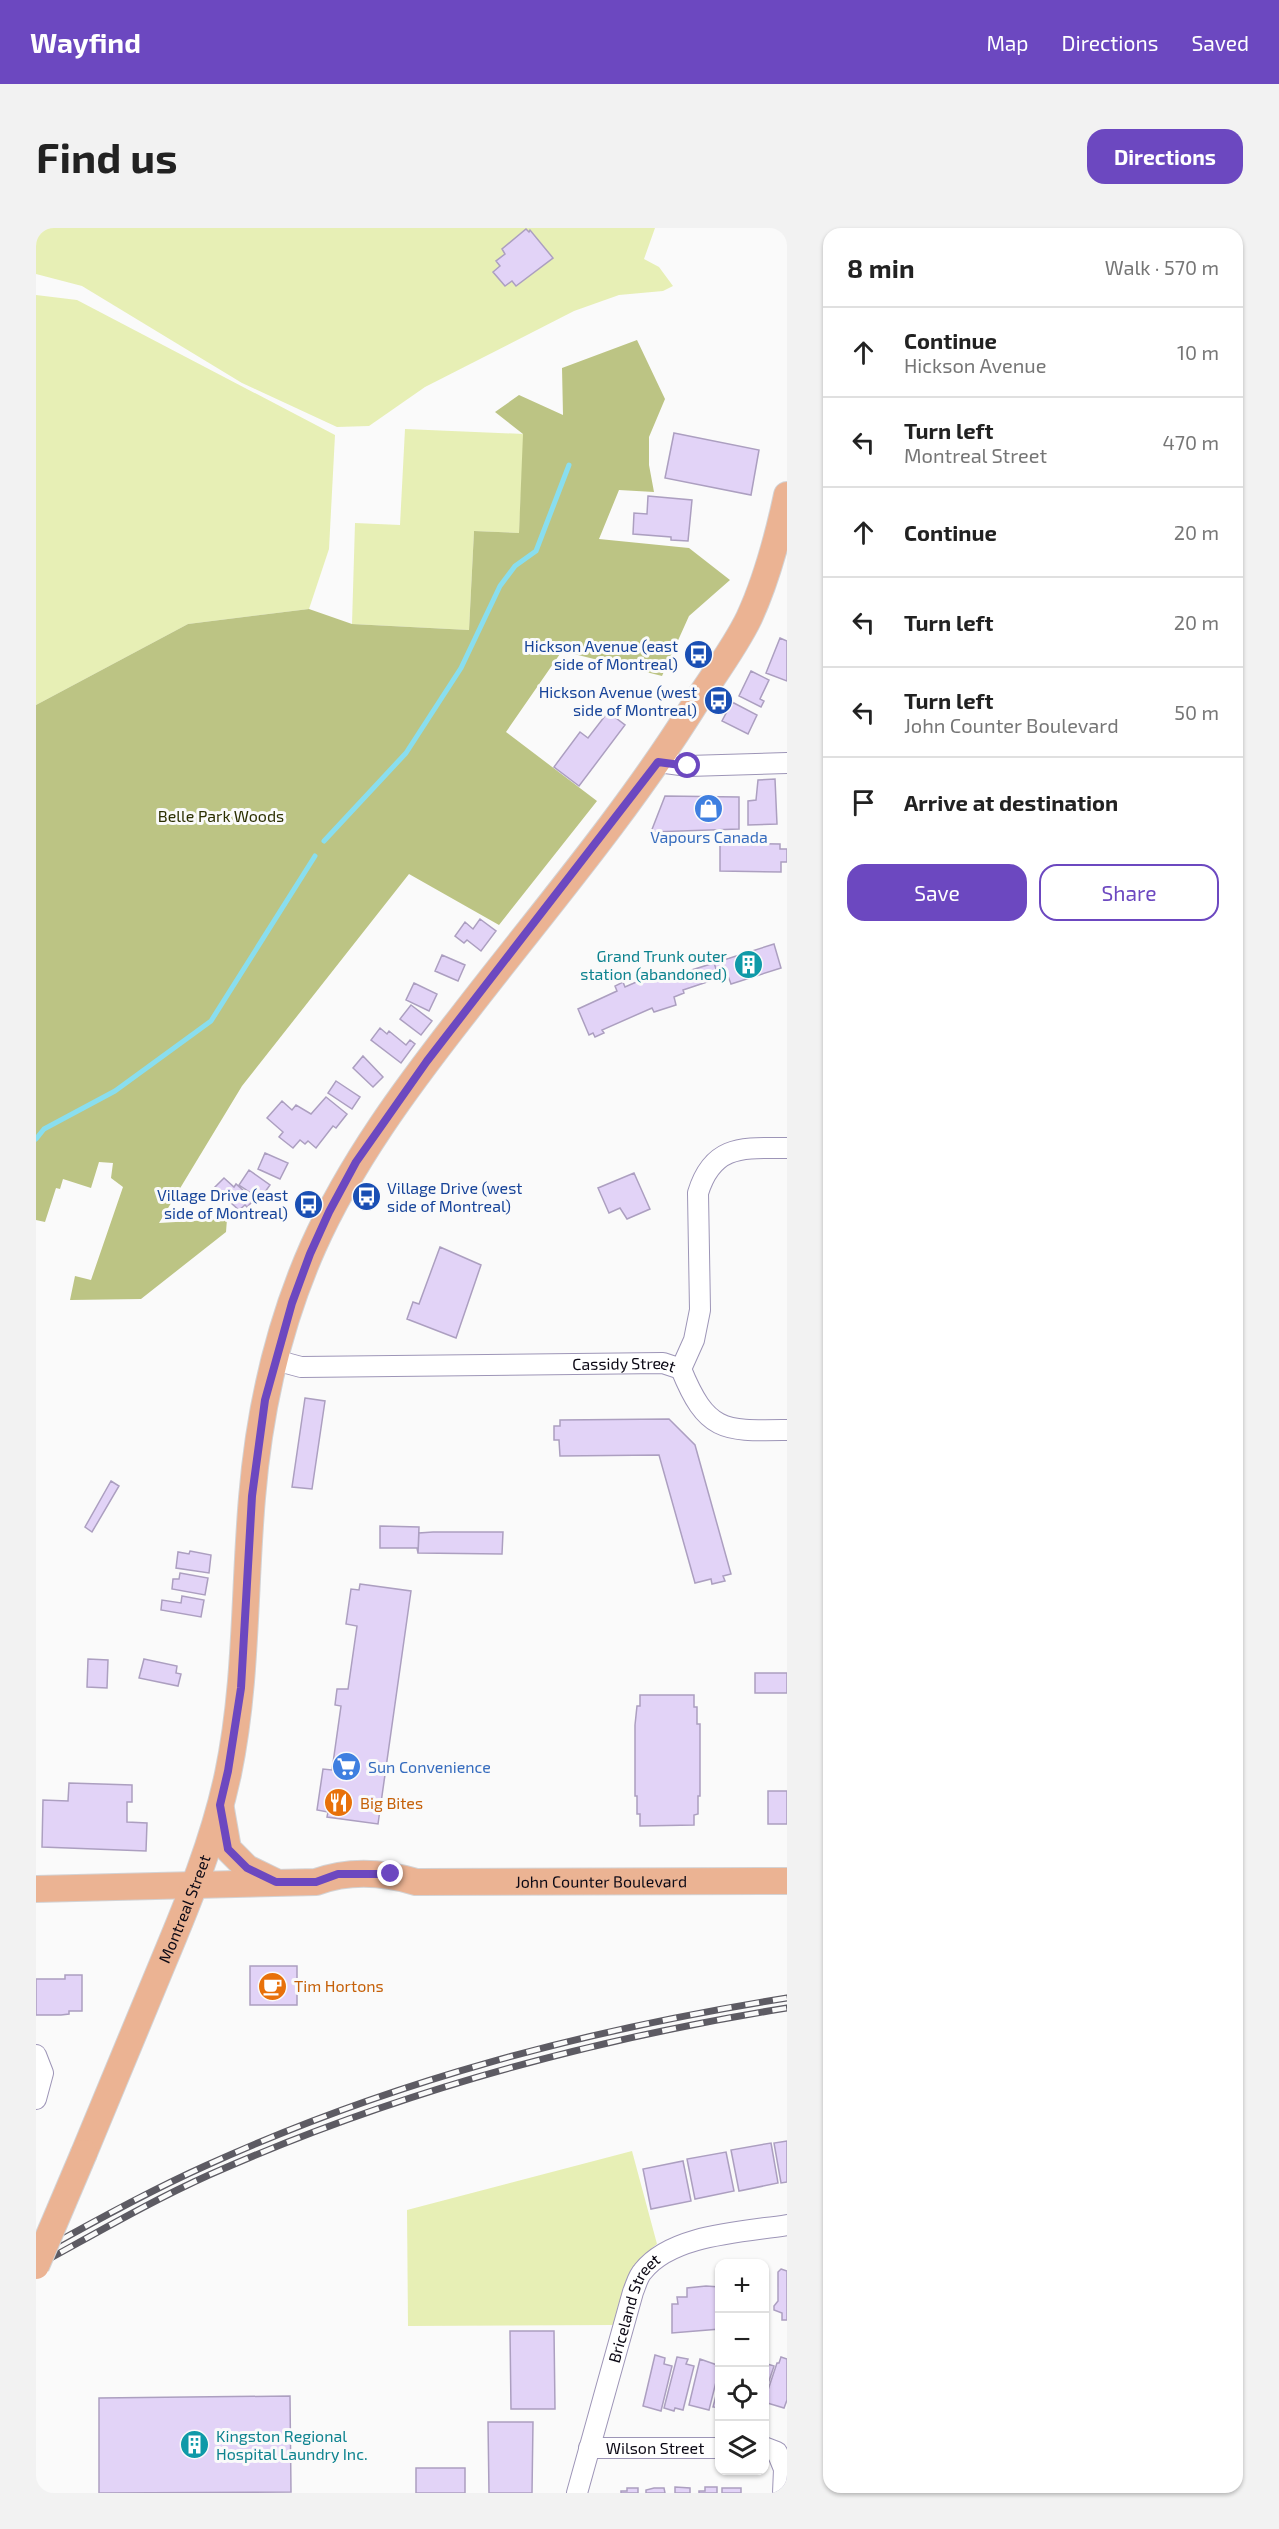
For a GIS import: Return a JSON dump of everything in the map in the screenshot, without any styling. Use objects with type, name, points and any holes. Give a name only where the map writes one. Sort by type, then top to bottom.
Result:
[{"type":"main road","name":"Montreal Street","points":[[36,2266],[195,1884],[220,1805],[228,1771],[241,1688],[250,1530],[258,1442],[275,1360],[310,1254],[356,1162],[427,1061],[658,762],[748,620],[776,549],[787,495]]},
{"type":"main road","points":[[220,1805],[228,1849],[247,1868],[276,1882]]},
{"type":"main road","name":"John Counter Boulevard","points":[[36,1889],[316,1882],[337,1890],[395,1891],[416,1882],[787,1881]]},
{"type":"street","points":[[658,762],[688,766],[787,763]]},
{"type":"street","name":"Cassidy Street","points":[[275,1360],[301,1367],[663,1363],[681,1369],[694,1340],[700,1310],[698,1193],[704,1175],[713,1163],[730,1152],[755,1148],[787,1148]]},
{"type":"street","points":[[681,1369],[698,1407],[722,1427],[748,1431],[787,1430]]},
{"type":"street","points":[[36,2055],[43,2073],[36,2099]]},
{"type":"street","name":"Briceland Street","points":[[577,2493],[633,2292],[642,2271],[663,2252],[694,2240],[787,2225]]},
{"type":"street","name":"Wilson Street","points":[[589,2448],[715,2448]]},
{"type":"street","points":[[769,2449],[777,2452],[784,2469],[783,2493]]},
{"type":"green space","points":[[36,228],[655,228],[644,259],[659,267],[673,286],[663,291],[619,295],[574,311],[425,387],[369,426],[337,427],[242,383],[82,286],[36,274]]},
{"type":"green space","points":[[36,295],[77,300],[335,435],[329,549],[309,609],[188,624],[36,705]]},
{"type":"green space","name":"Belle Park Woods","points":[[637,340],[665,399],[649,437],[649,465],[654,492],[619,490],[599,539],[689,548],[730,580],[689,616],[662,676],[562,651],[506,732],[597,801],[499,925],[409,874],[242,1086],[159,1223],[227,1219],[226,1232],[141,1299],[70,1300],[75,1276],[91,1280],[123,1187],[111,1178],[113,1163],[99,1162],[91,1188],[63,1179],[60,1189],[56,1188],[45,1222],[36,1220],[36,705],[188,624],[309,609],[352,624],[469,630],[474,531],[519,533],[523,434],[495,412],[519,395],[563,415],[562,368]]},
{"type":"green space","points":[[405,429],[524,434],[519,533],[474,531],[469,630],[352,624],[355,523],[400,525]]},
{"type":"green space","points":[[632,2151],[657,2244],[639,2262],[627,2280],[613,2325],[408,2326],[407,2210]]},
{"type":"building","points":[[526,229],[529,232],[530,230],[553,258],[516,286],[512,281],[505,286],[493,272],[500,266],[496,261],[505,254],[502,249]]},
{"type":"building","points":[[674,433],[759,450],[751,495],[665,478]]},
{"type":"building","points":[[648,496],[692,500],[688,541],[671,540],[671,537],[633,534],[634,513],[647,514]]},
{"type":"building","points":[[780,638],[787,641],[787,681],[766,673]]},
{"type":"building","points":[[751,671],[769,680],[760,699],[764,701],[761,707],[739,696]]},
{"type":"building","points":[[732,702],[757,715],[748,734],[722,721]]},
{"type":"building","points":[[608,712],[625,725],[579,786],[554,767],[580,732],[588,738]]},
{"type":"building","points":[[775,779],[777,824],[748,825],[748,801],[756,800],[758,780]]},
{"type":"building","points":[[665,796],[739,797],[739,829],[651,832]]},
{"type":"building","points":[[720,843],[780,844],[780,849],[787,849],[787,862],[781,862],[781,872],[720,871]]},
{"type":"building","points":[[480,919],[496,931],[481,951],[467,940],[464,943],[455,936],[465,922],[473,929]]},
{"type":"building","name":"Grand Trunk outer station (abandoned)","points":[[774,944],[781,968],[731,984],[728,976],[719,978],[714,963]]},
{"type":"building","points":[[442,955],[465,965],[458,981],[435,971]]},
{"type":"building","points":[[714,963],[719,978],[683,990],[684,993],[674,997],[676,1005],[654,1012],[652,1008],[602,1030],[604,1033],[595,1037],[593,1033],[589,1035],[578,1009],[617,991],[615,986],[623,982],[625,987],[650,976],[653,982]]},
{"type":"building","points":[[414,983],[437,994],[429,1011],[406,1000]]},
{"type":"building","points":[[411,1005],[432,1021],[421,1035],[400,1019]]},
{"type":"building","points":[[380,1028],[387,1034],[389,1031],[406,1045],[410,1040],[415,1044],[401,1063],[371,1040]]},
{"type":"building","points":[[363,1056],[383,1077],[373,1087],[353,1068]]},
{"type":"building","points":[[336,1081],[360,1097],[352,1109],[328,1093]]},
{"type":"building","points":[[326,1097],[347,1114],[336,1128],[333,1126],[316,1148],[308,1141],[305,1144],[300,1140],[293,1148],[279,1137],[283,1132],[267,1118],[282,1101],[292,1110],[296,1105],[311,1114]]},
{"type":"building","points":[[265,1153],[288,1163],[280,1179],[258,1169]]},
{"type":"building","points":[[249,1170],[270,1185],[260,1199],[239,1185]]},
{"type":"building","points":[[634,1173],[650,1209],[627,1219],[620,1208],[609,1213],[598,1188]]},
{"type":"building","points":[[224,1178],[234,1187],[236,1184],[254,1200],[247,1207],[245,1205],[239,1210],[214,1188]]},
{"type":"building","points":[[440,1247],[481,1265],[456,1338],[407,1319],[413,1302],[419,1304]]},
{"type":"building","points":[[305,1398],[325,1401],[312,1489],[292,1487]]},
{"type":"building","points":[[669,1419],[695,1445],[731,1574],[723,1576],[725,1581],[712,1584],[711,1579],[695,1583],[659,1455],[560,1456],[559,1440],[554,1440],[554,1426],[560,1426],[560,1420]]},
{"type":"building","points":[[111,1481],[119,1486],[92,1532],[85,1527]]},
{"type":"building","points":[[380,1526],[419,1527],[418,1553],[417,1548],[380,1548]]},
{"type":"building","points":[[503,1532],[502,1554],[418,1553],[419,1533]]},
{"type":"building","points":[[190,1551],[211,1555],[209,1573],[176,1568],[178,1552],[189,1554]]},
{"type":"building","points":[[180,1573],[208,1578],[205,1595],[172,1589],[173,1579],[179,1579]]},
{"type":"building","points":[[360,1584],[411,1591],[378,1824],[327,1817],[328,1812],[317,1810],[323,1769],[332,1770],[341,1706],[335,1705],[337,1689],[348,1689],[357,1626],[346,1624],[351,1589],[359,1590]]},
{"type":"building","points":[[182,1596],[204,1600],[201,1617],[161,1610],[162,1600],[181,1603]]},
{"type":"building","points":[[88,1659],[108,1660],[107,1688],[87,1687]]},
{"type":"building","points":[[144,1659],[177,1666],[176,1673],[181,1674],[178,1686],[139,1678]]},
{"type":"building","points":[[755,1673],[787,1673],[787,1693],[755,1693]]},
{"type":"building","points":[[640,1695],[694,1695],[697,1724],[700,1724],[700,1796],[698,1796],[698,1814],[694,1815],[694,1825],[640,1826],[637,1796],[635,1796],[635,1725],[637,1706],[640,1706]]},
{"type":"building","points":[[69,1783],[132,1785],[132,1802],[127,1802],[127,1822],[147,1823],[146,1851],[42,1847],[43,1800],[68,1801]]},
{"type":"building","points":[[768,1791],[787,1791],[787,1824],[768,1824]]},
{"type":"building","name":"Tim Hortons","points":[[250,1966],[297,1966],[297,2005],[250,2005]]},
{"type":"building","points":[[65,1975],[82,1975],[82,2011],[69,2011],[69,2014],[61,2015],[36,2015],[36,1979],[65,1979]]},
{"type":"building","points":[[787,2141],[787,2182],[781,2183],[774,2143]]},
{"type":"building","points":[[771,2143],[778,2183],[739,2191],[731,2150]]},
{"type":"building","points":[[726,2152],[734,2191],[695,2199],[687,2159]]},
{"type":"building","points":[[683,2161],[691,2201],[651,2209],[643,2169]]},
{"type":"building","points":[[781,2269],[787,2271],[787,2320],[782,2320],[782,2313],[774,2310],[778,2301],[778,2272]]},
{"type":"building","points":[[715,2287],[715,2329],[672,2333],[672,2304],[678,2304],[677,2297],[687,2297],[687,2288]]},
{"type":"building","points":[[510,2331],[554,2331],[555,2409],[511,2409]]},
{"type":"building","points":[[655,2355],[665,2358],[664,2364],[672,2366],[661,2411],[643,2406]]},
{"type":"building","points":[[677,2357],[688,2359],[686,2364],[694,2366],[683,2410],[675,2408],[674,2411],[664,2408]]},
{"type":"building","points":[[781,2357],[787,2359],[787,2400],[784,2408],[769,2404],[769,2387],[777,2363]]},
{"type":"building","points":[[700,2359],[715,2364],[715,2386],[709,2410],[689,2405]]},
{"type":"building","points":[[769,2364],[774,2366],[769,2381]]},
{"type":"building","name":"Kingston Regional Hospital Laundry Inc.","points":[[290,2396],[291,2492],[99,2493],[99,2398]]},
{"type":"building","points":[[488,2422],[533,2422],[532,2493],[489,2493]]},
{"type":"building","points":[[416,2468],[465,2468],[465,2493],[416,2493]]},
{"type":"building","points":[[675,2487],[690,2488],[690,2493],[675,2493]]},
{"type":"building","points":[[705,2487],[717,2487],[717,2493],[699,2493],[699,2491],[705,2491]]},
{"type":"building","points":[[627,2488],[638,2488],[638,2493],[621,2493],[621,2491],[627,2491]]},
{"type":"building","points":[[664,2488],[665,2493],[646,2493],[646,2490]]},
{"type":"building","points":[[722,2488],[741,2488],[741,2493],[722,2493]]},
{"type":"waterway","points":[[324,841],[406,753],[461,668],[500,586],[515,566],[536,551],[569,465]]},
{"type":"waterway","points":[[36,1139],[44,1129],[115,1091],[211,1021],[315,856]]},
{"type":"railway","points":[[36,2254],[98,2219],[205,2166],[346,2108],[490,2062],[563,2043],[637,2026],[787,1998]]},
{"type":"railway","points":[[36,2266],[187,2185],[349,2119],[420,2095],[565,2053],[638,2036],[787,2008]]},
{"type":"place","name":"Hickson Avenue (east side of Montreal)","points":[[699,655]]},
{"type":"place","name":"Hickson Avenue (west side of Montreal)","points":[[718,701]]},
{"type":"place","name":"Vapours Canada","points":[[709,809]]},
{"type":"place","name":"Grand Trunk outer station (abandoned)","points":[[748,965]]},
{"type":"place","name":"Village Drive (west side of Montreal)","points":[[366,1197]]},
{"type":"place","name":"Village Drive (east side of Montreal)","points":[[309,1204]]},
{"type":"place","name":"Sun Convenience","points":[[347,1767]]},
{"type":"place","name":"Big Bites","points":[[339,1803]]},
{"type":"place","name":"Tim Hortons","points":[[273,1986]]},
{"type":"place","name":"Kingston Regional Hospital Laundry Inc.","points":[[195,2445]]},
{"type":"route","points":[[391,1874],[338,1874],[316,1882],[276,1882],[247,1868],[228,1849],[220,1805],[228,1771],[241,1688],[252,1496],[258,1442],[275,1360],[292,1303],[329,1212],[356,1162],[389,1114],[427,1061],[658,762],[688,766]]}]
